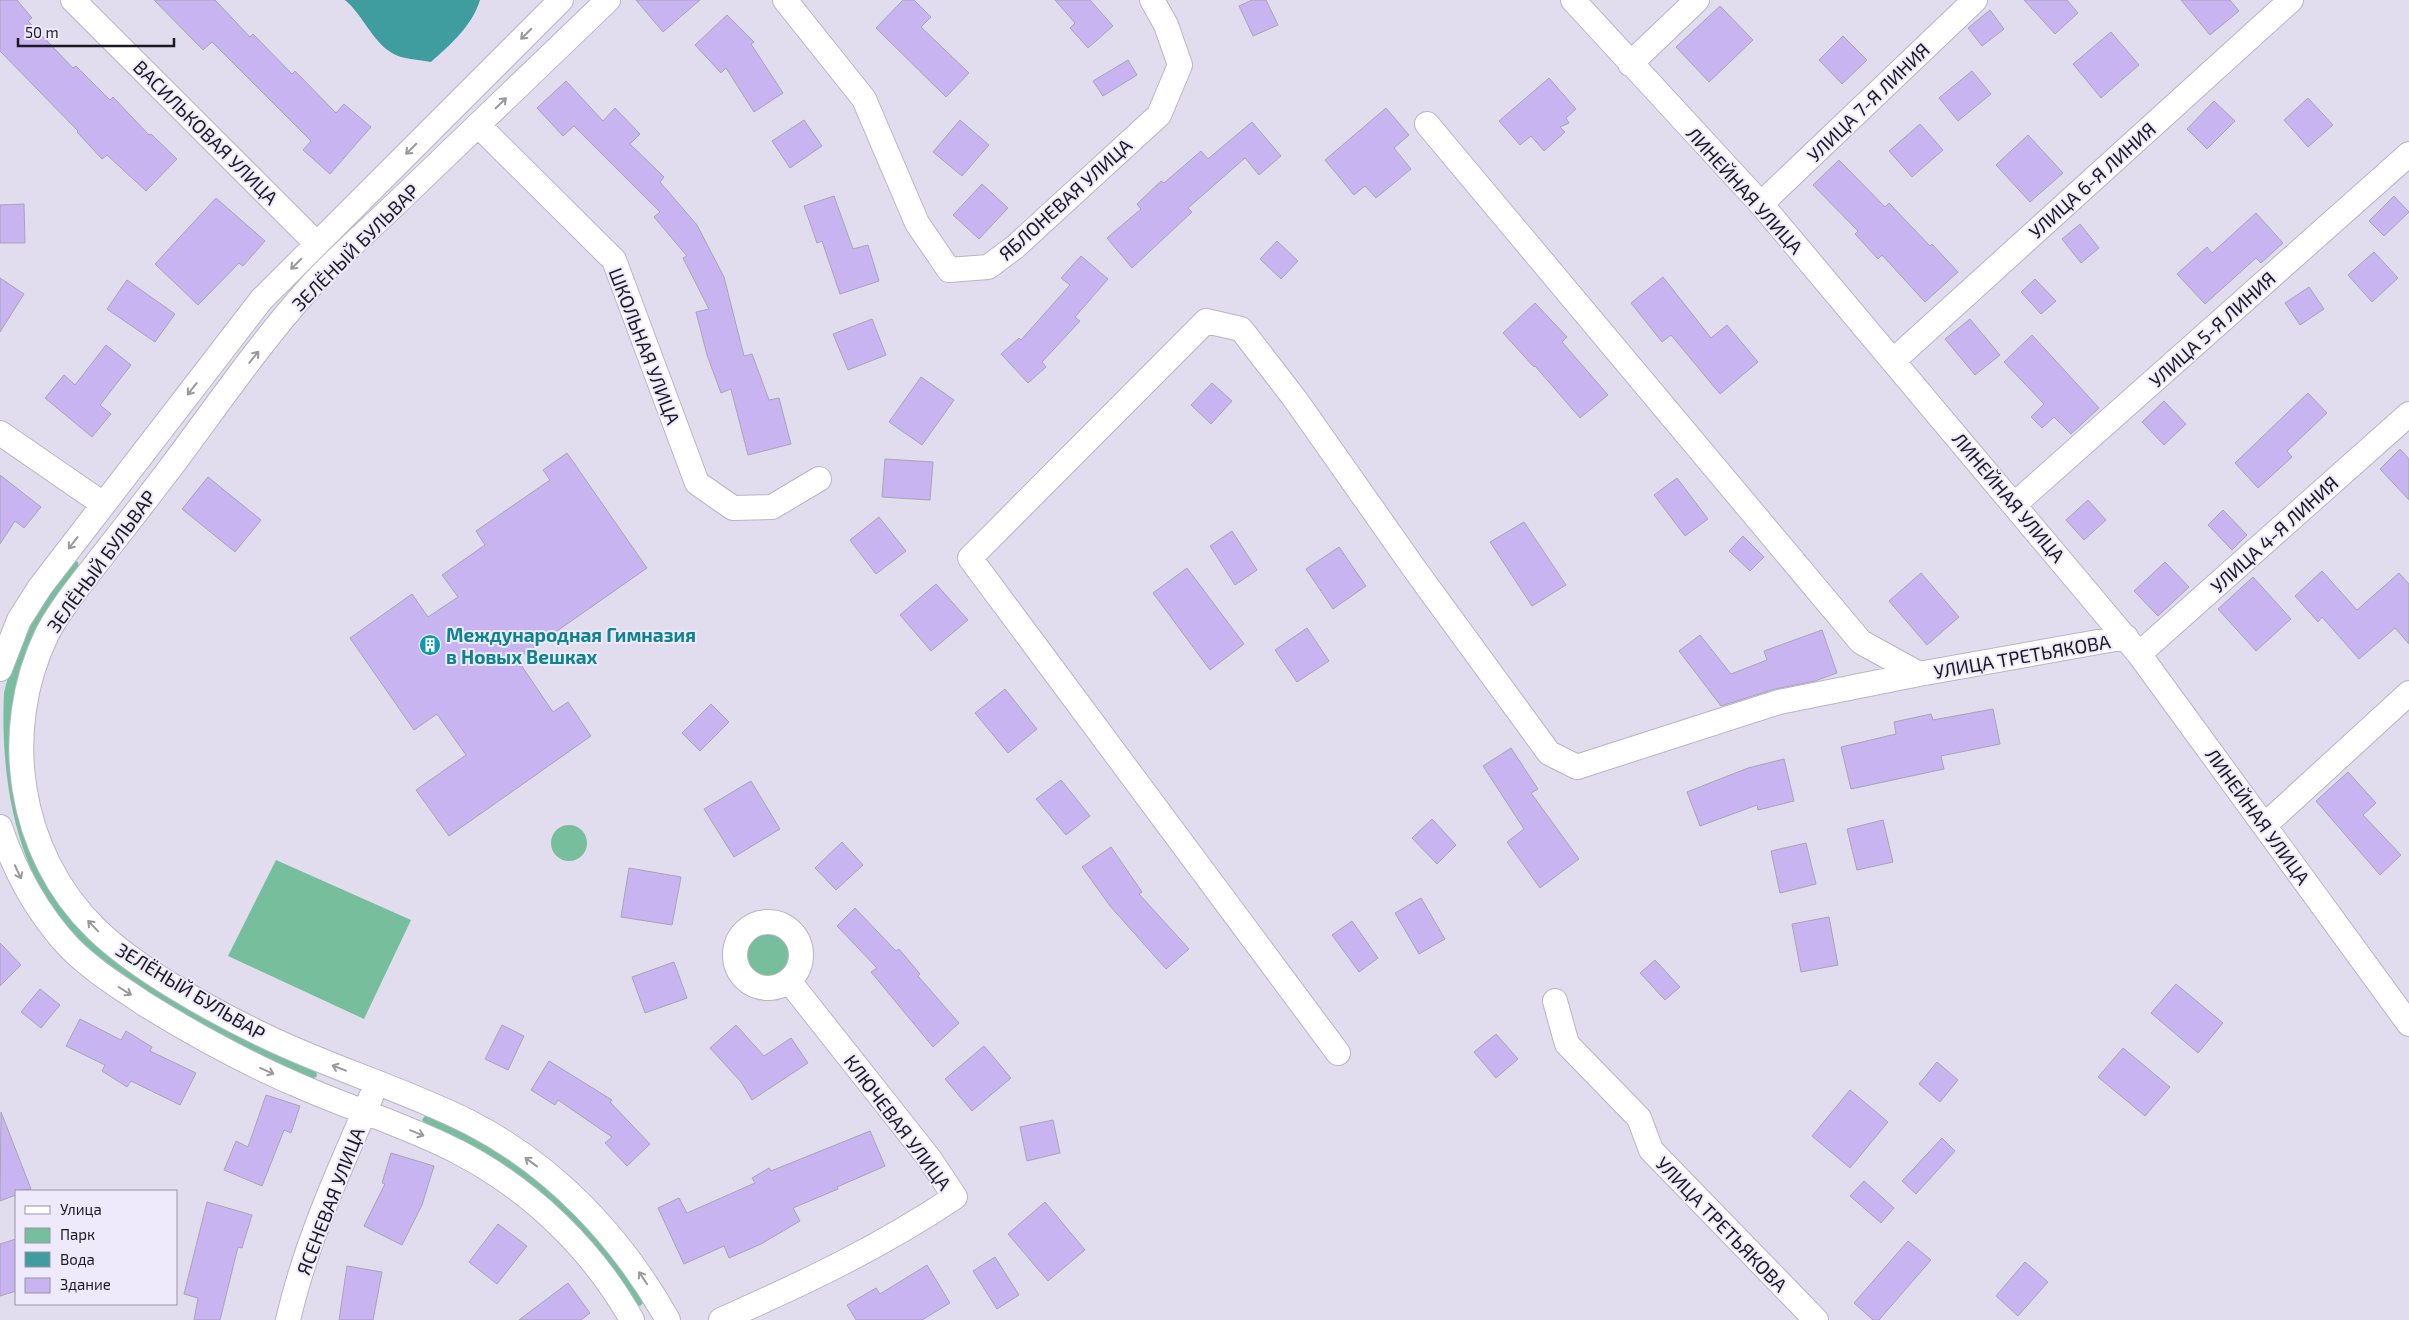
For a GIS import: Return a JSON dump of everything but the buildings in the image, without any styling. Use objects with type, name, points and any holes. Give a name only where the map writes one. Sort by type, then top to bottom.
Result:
[{"type":"street","name":"ВАСИЛЬКОВАЯ УЛИЦА","points":[[73,0],[317,244]]},
{"type":"street","name":"ЗЕЛЁНЫЙ БУЛЬВАР","points":[[0,669],[19,620],[34,595],[261,300],[561,0]]},
{"type":"street","name":"ЗЕЛЁНЫЙ БУЛЬВАР","points":[[608,0],[309,288],[208,415],[172,466],[65,604],[47,634],[24,697],[20,724],[21,782],[36,838],[65,892],[94,927],[131,958],[211,1007],[262,1035],[474,1124],[513,1148],[549,1174],[581,1203],[610,1234],[632,1261],[668,1320]]},
{"type":"street","name":"ЯБЛОНЕВАЯ УЛИЦА","points":[[784,0],[864,98],[917,223],[949,270],[988,266],[1015,246],[1159,115],[1180,65],[1166,25],[1152,0]]},
{"type":"street","name":"ЛИНЕЙНАЯ УЛИЦА","points":[[1573,0],[1761,204],[2133,645],[2409,1024]]},
{"type":"street","points":[[1630,64],[1697,0]]},
{"type":"street","name":"УЛИЦА 7-Я ЛИНИЯ","points":[[1761,204],[1975,0]]},
{"type":"street","name":"УЛИЦА 6-Я ЛИНИЯ","points":[[1893,361],[2291,0]]},
{"type":"street","points":[[1427,124],[1861,642],[1919,674]]},
{"type":"street","name":"ШКОЛЬНАЯ УЛИЦА","points":[[478,125],[614,260],[697,484],[733,508],[772,507],[819,479]]},
{"type":"street","name":"УЛИЦА 5-Я ЛИНИЯ","points":[[2015,504],[2409,154]]},
{"type":"street","name":"УЛИЦА ТРЕТЬЯКОВА","points":[[1338,1053],[970,558],[1206,321],[1241,329],[1295,399],[1416,571],[1549,753],[1577,767],[1779,702],[1919,674],[2133,645]]},
{"type":"street","name":"УЛИЦА 4-Я ЛИНИЯ","points":[[2133,645],[2409,414]]},
{"type":"street","points":[[0,433],[103,504]]},
{"type":"street","points":[[2264,824],[2409,693]]},
{"type":"street","name":"ЗЕЛЁНЫЙ БУЛЬВАР","points":[[0,827],[15,865],[39,910],[71,949],[91,967],[162,1015],[241,1059],[308,1090],[459,1152],[496,1174],[559,1225],[587,1255],[607,1280],[632,1320]]},
{"type":"street","name":"КЛЮЧЕВАЯ УЛИЦА","points":[[721,1320],[847,1262],[916,1223],[955,1197],[929,1158],[789,981]]},
{"type":"street","name":"УЛИЦА ТРЕТЬЯКОВА","points":[[1555,1001],[1567,1044],[1640,1118],[1651,1150],[1816,1320]]},
{"type":"street","name":"ЯСЕНЕВАЯ УЛИЦА","points":[[288,1320],[308,1252],[333,1185],[378,1083]]},
{"type":"green space","points":[[75,561],[78,562],[79,568],[23,663],[16,696],[14,732],[15,769],[21,806],[31,842],[44,876],[62,907],[90,938],[316,1071],[317,1076],[312,1080],[215,1032],[158,999],[117,972],[79,941],[58,916],[40,888],[16,826],[9,793],[3,726],[4,693],[14,659],[28,626],[44,600]]},
{"type":"green space","points":[[569,825],[576,826],[582,830],[586,836],[586,850],[582,856],[576,860],[569,861],[562,860],[556,856],[552,850],[551,843],[552,836],[556,830],[562,826]]},
{"type":"green space","points":[[276,860],[411,920],[364,1019],[228,956]]},
{"type":"green space","points":[[768,934],[783,940],[789,955],[783,970],[768,976],[753,970],[747,955],[753,940]]},
{"type":"green space","points":[[425,1116],[455,1128],[478,1141],[542,1184],[607,1247],[644,1299],[643,1303],[640,1306],[636,1304],[425,1124],[422,1120]]},
{"type":"water","points":[[345,0],[480,0],[466,26],[431,62],[405,58],[385,48]]},
{"type":"place","name":"Международная Гимназия в Новых Вешках","points":[[430,645]]}]
